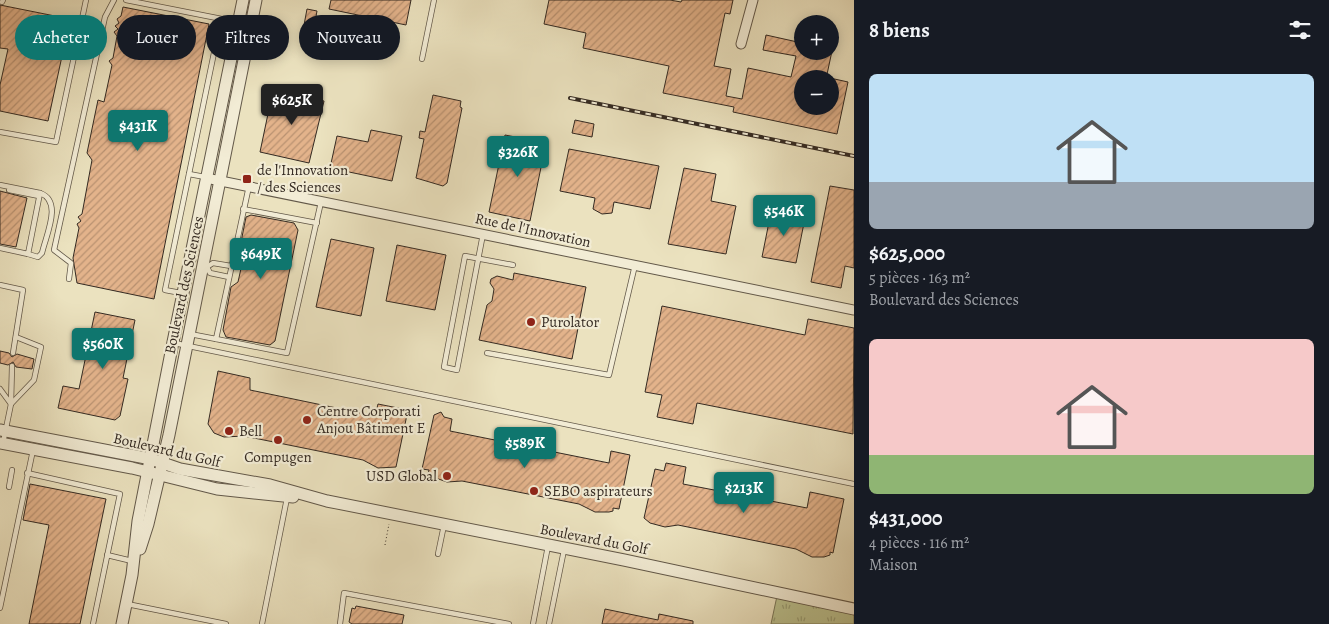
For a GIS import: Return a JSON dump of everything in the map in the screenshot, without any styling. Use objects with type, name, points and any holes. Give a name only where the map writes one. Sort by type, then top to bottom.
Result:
[{"type":"street","name":"Boulevard des Sciences","points":[[240,15],[243,0]]},
{"type":"street","name":"Boulevard des Sciences","points":[[122,624],[132,574],[138,521],[154,474],[162,464],[205,267],[220,180],[256,0]]},
{"type":"street","points":[[741,44],[753,0]]},
{"type":"street","name":"Boulevard des Sciences","points":[[132,574],[148,524],[154,474],[150,460],[231,60]]},
{"type":"street","name":"Rue de l'Innovation","points":[[206,178],[854,310]]},
{"type":"street","name":"Boulevard du Golf","points":[[3,430],[150,460],[223,478],[270,485],[327,501],[564,548],[854,609]]},
{"type":"street","name":"Boulevard du Golf","points":[[1,444],[154,474],[217,489],[327,501]]},
{"type":"lane","points":[[0,132],[56,142],[86,0]]},
{"type":"lane","points":[[69,279],[71,263],[54,250],[105,17],[114,0]]},
{"type":"lane","points":[[126,0],[206,16]]},
{"type":"lane","points":[[422,59],[434,0]]},
{"type":"lane","points":[[183,293],[165,290],[212,60]]},
{"type":"lane","points":[[189,174],[206,178]]},
{"type":"lane","points":[[0,186],[48,196],[51,200],[51,215],[42,254],[38,256],[0,248]]},
{"type":"lane","points":[[216,339],[249,186]]},
{"type":"lane","points":[[28,254],[39,195]]},
{"type":"lane","points":[[173,342],[216,339],[287,353],[322,201]]},
{"type":"lane","points":[[243,209],[316,223]]},
{"type":"lane","points":[[483,234],[478,259],[457,370],[444,367],[465,256],[478,259],[513,265]]},
{"type":"lane","points":[[229,277],[210,273],[205,267],[212,263],[231,266]]},
{"type":"lane","points":[[487,353],[609,375],[635,265]]},
{"type":"lane","points":[[0,286],[24,290],[13,354]]},
{"type":"lane","points":[[11,404],[34,380],[41,347],[16,337]]},
{"type":"lane","points":[[188,340],[854,484]]},
{"type":"lane","points":[[1,444],[11,404],[12,366]]},
{"type":"lane","points":[[0,389],[11,404]]},
{"type":"lane","points":[[0,608],[33,450]]},
{"type":"lane","points":[[9,487],[12,470]]},
{"type":"lane","points":[[27,473],[120,494],[93,624]]},
{"type":"lane","points":[[262,624],[287,497]]},
{"type":"lane","points":[[438,554],[444,524]]},
{"type":"lane","points":[[533,624],[548,545]]},
{"type":"lane","points":[[549,624],[564,548]]},
{"type":"lane","points":[[107,555],[134,561]]},
{"type":"lane","points":[[340,624],[344,594],[509,624]]},
{"type":"lane","points":[[126,604],[226,624]]},
{"type":"path","points":[[385,545],[392,514]]},
{"type":"green space","points":[[777,596],[854,610],[854,624],[771,624]]},
{"type":"building","points":[[331,0],[411,0],[406,25],[400,24],[400,15],[358,15],[329,9]]},
{"type":"building","points":[[549,0],[670,0],[681,2],[682,0],[733,0],[730,14],[725,13],[714,66],[731,69],[726,96],[742,99],[748,68],[791,77],[795,60],[830,60],[828,70],[794,70],[794,115],[839,115],[839,80],[848,82],[837,134],[733,112],[734,107],[663,93],[669,66],[583,48],[586,33],[544,24]]},
{"type":"building","points":[[0,5],[50,15],[15,15],[15,60],[61,60],[48,121],[0,111],[0,85],[8,49],[0,48]]},
{"type":"building","points":[[123,7],[163,15],[121,15]]},
{"type":"building","points":[[307,9],[317,11],[316,15],[306,15]]},
{"type":"building","points":[[196,21],[206,23],[206,39],[154,299],[77,283],[73,258],[79,228],[77,224],[81,221],[78,217],[82,214],[92,160],[87,153],[98,100],[104,102],[112,65],[109,61],[113,58],[117,36],[117,60],[196,60]]},
{"type":"building","points":[[766,35],[794,41],[794,56],[763,50]]},
{"type":"building","points":[[273,90],[324,101],[309,163],[260,152]]},
{"type":"building","points":[[433,95],[461,101],[460,107],[462,108],[447,183],[443,186],[416,178],[424,139],[419,138],[420,131],[425,132]]},
{"type":"building","points":[[575,120],[594,124],[592,137],[572,133]]},
{"type":"building","points":[[371,130],[402,136],[392,181],[330,168],[337,136],[368,142]]},
{"type":"building","points":[[505,135],[546,143],[530,221],[489,212]]},
{"type":"building","points":[[569,149],[659,166],[650,209],[614,202],[612,213],[602,214],[593,209],[595,198],[560,191]]},
{"type":"building","points":[[684,168],[716,174],[711,201],[736,206],[726,254],[668,244]]},
{"type":"building","points":[[830,186],[854,190],[854,268],[845,266],[841,288],[811,282]]},
{"type":"building","points":[[0,191],[27,198],[16,247],[0,244]]},
{"type":"building","points":[[771,212],[805,218],[796,263],[762,257]]},
{"type":"building","points":[[251,215],[294,223],[298,230],[275,341],[270,345],[226,337],[223,330],[231,287],[238,282],[242,264],[238,257],[246,217]]},
{"type":"building","points":[[331,239],[374,248],[361,316],[316,307]]},
{"type":"building","points":[[397,245],[446,255],[435,310],[386,301]]},
{"type":"building","name":"Purolator","points":[[514,273],[586,287],[572,359],[479,340],[487,305],[492,301],[494,289],[490,283],[491,279],[497,276],[513,280]]},
{"type":"building","points":[[662,306],[805,335],[808,319],[854,328],[853,434],[697,403],[693,424],[657,417],[662,395],[645,392]]},
{"type":"building","points":[[95,312],[135,320],[123,378],[128,379],[120,416],[115,420],[58,408],[63,386],[79,389]]},
{"type":"building","points":[[0,351],[9,353],[12,357],[17,354],[34,359],[32,369],[16,367],[13,362],[8,365],[0,363]]},
{"type":"building","name":"Centre Corporati Anjou Bâtiment E","points":[[218,371],[250,378],[250,390],[375,416],[378,404],[408,410],[396,467],[378,468],[363,460],[244,436],[224,437],[214,433],[208,424]]},
{"type":"building","points":[[441,412],[444,417],[452,419],[450,431],[609,463],[611,451],[630,455],[619,509],[613,508],[613,511],[609,512],[595,512],[579,504],[462,481],[447,482],[433,477],[428,474],[429,470],[422,469],[434,415]]},
{"type":"building","points":[[666,463],[686,467],[683,484],[807,508],[810,492],[844,499],[833,553],[830,552],[830,555],[824,557],[812,557],[796,549],[678,525],[665,527],[650,523],[644,518],[655,469],[664,471]]},
{"type":"building","points":[[30,484],[106,499],[80,624],[29,624],[49,525],[23,520]]},
{"type":"building","points":[[356,606],[404,615],[402,624],[352,624],[349,622],[352,608],[355,609]]},
{"type":"building","points":[[605,609],[658,620],[659,614],[693,621],[693,624],[602,624]]},
{"type":"railway","points":[[570,98],[854,156]]},
{"type":"place","name":"de l'Innovation / des Sciences","points":[[247,179]]},
{"type":"place","name":"Purolator","points":[[531,322]]},
{"type":"place","name":"Centre Corporati Anjou Bâtiment E","points":[[307,420]]},
{"type":"place","name":"Bell","points":[[229,431]]},
{"type":"place","name":"Compugen","points":[[278,440]]},
{"type":"place","name":"USD Global","points":[[447,476]]},
{"type":"place","name":"SEBO aspirateurs","points":[[534,491]]}]
